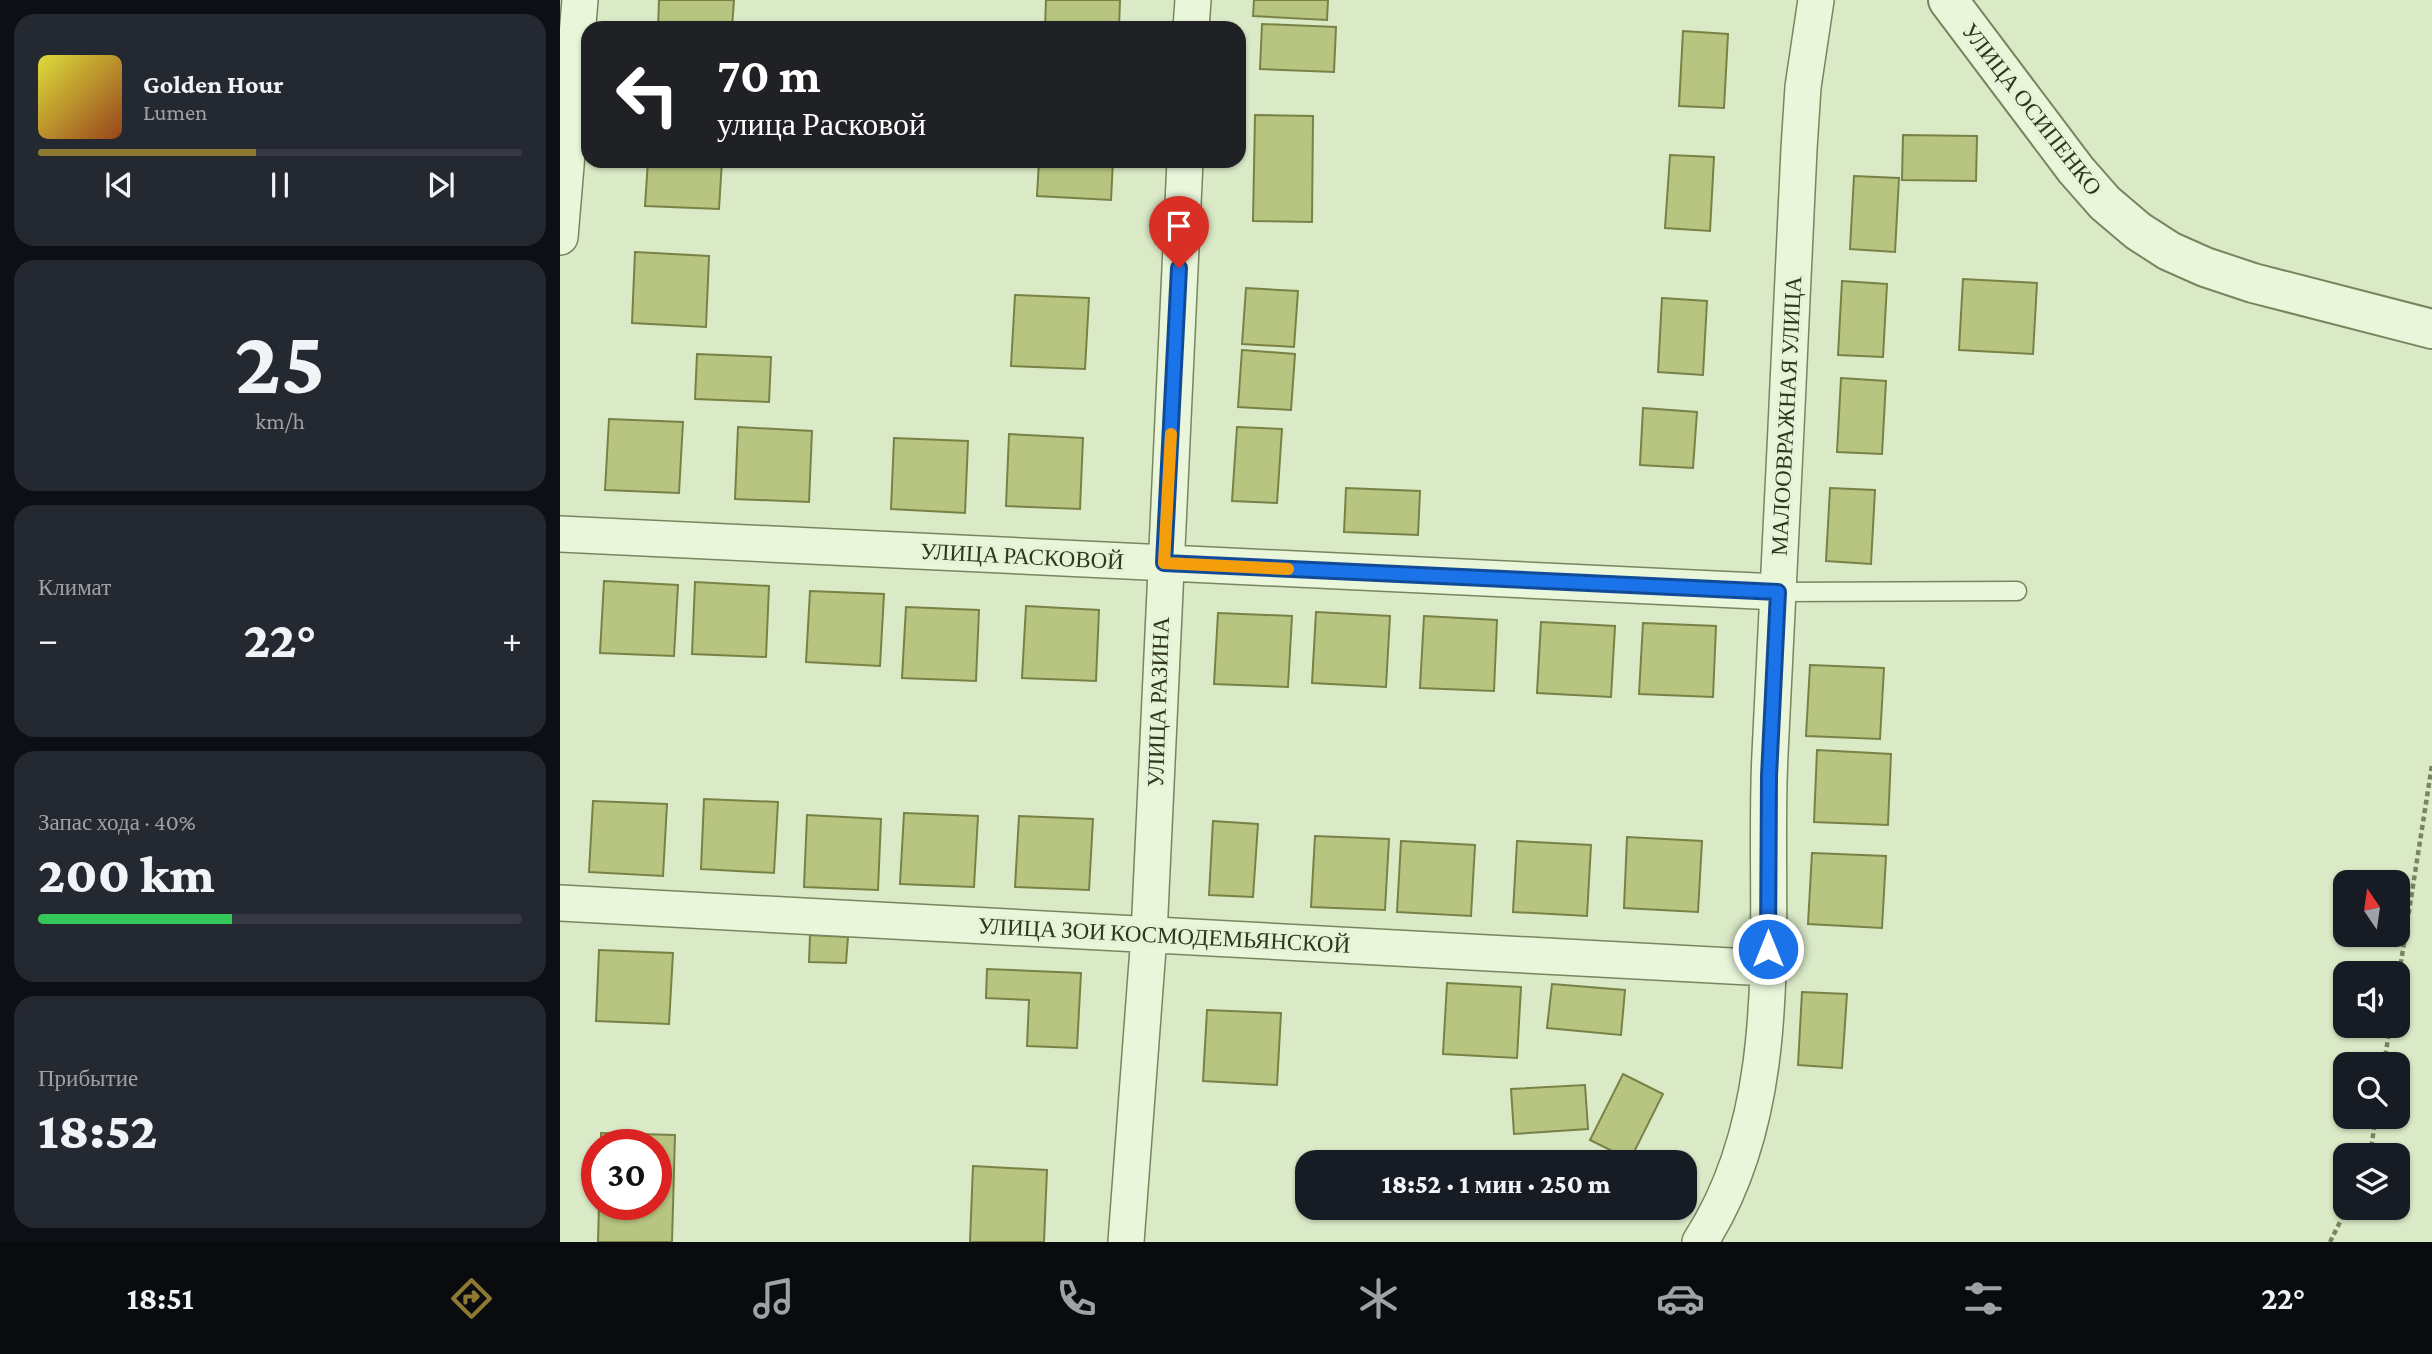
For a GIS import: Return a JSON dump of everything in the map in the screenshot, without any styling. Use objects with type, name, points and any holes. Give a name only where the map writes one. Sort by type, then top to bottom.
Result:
[{"type":"street","points":[[560,237],[561,193],[580,0]]},
{"type":"street","points":[[1192,21],[1193,0]]},
{"type":"street","name":"МАЛООВРАЖНАЯ УЛИЦА","points":[[1700,1242],[1728,1187],[1753,1110],[1765,1019],[1768,968],[1769,776],[1801,124],[1816,0]]},
{"type":"street","name":"УЛИЦА ОСИПЕНКО","points":[[1948,0],[2077,170],[2105,203],[2138,231],[2169,251],[2217,271],[2432,329]]},
{"type":"street","name":"УЛИЦА РАЗИНА","points":[[1126,1242],[1149,935],[1164,563],[1185,168]]},
{"type":"street","name":"УЛИЦА РАСКОВОЙ","points":[[560,534],[1778,592]]},
{"type":"street","name":"УЛИЦА ЗОИ КОСМОДЕМЬЯНСКОЙ","points":[[560,903],[1768,968]]},
{"type":"lane","points":[[1778,592],[2017,591]]},
{"type":"path","points":[[2401,961],[2432,765]]},
{"type":"path","points":[[2330,1242],[2341,1220]]},
{"type":"building","points":[[659,0],[734,0],[732,21],[658,21]]},
{"type":"building","points":[[1046,0],[1120,0],[1119,21],[1045,21]]},
{"type":"building","points":[[1254,0],[1328,0],[1327,20],[1253,16]]},
{"type":"building","points":[[1262,24],[1336,27],[1334,72],[1260,69]]},
{"type":"building","points":[[1683,31],[1728,34],[1724,108],[1679,106]]},
{"type":"building","points":[[1255,115],[1313,116],[1312,222],[1253,221]]},
{"type":"building","points":[[1903,135],[1977,136],[1976,181],[1902,180]]},
{"type":"building","points":[[1670,155],[1714,157],[1710,231],[1665,228]]},
{"type":"building","points":[[648,168],[722,168],[719,209],[645,206]]},
{"type":"building","points":[[1039,168],[1113,168],[1111,200],[1037,196]]},
{"type":"building","points":[[1854,176],[1899,178],[1895,252],[1850,249]]},
{"type":"building","points":[[635,252],[709,256],[706,327],[632,323]]},
{"type":"building","points":[[1963,279],[2037,283],[2033,354],[1959,350]]},
{"type":"building","points":[[1842,281],[1887,284],[1883,357],[1838,355]]},
{"type":"building","points":[[1246,288],[1298,291],[1294,347],[1242,344]]},
{"type":"building","points":[[1015,295],[1089,298],[1085,369],[1011,366]]},
{"type":"building","points":[[1662,298],[1707,301],[1703,375],[1658,372]]},
{"type":"building","points":[[1242,350],[1295,354],[1291,410],[1238,407]]},
{"type":"building","points":[[697,354],[771,357],[769,402],[695,399]]},
{"type":"building","points":[[1841,378],[1886,381],[1882,454],[1837,452]]},
{"type":"building","points":[[1643,408],[1697,412],[1693,468],[1640,465]]},
{"type":"building","points":[[609,419],[683,422],[679,493],[605,490]]},
{"type":"building","points":[[738,427],[812,431],[809,502],[735,499]]},
{"type":"building","points":[[1237,427],[1282,429],[1277,503],[1232,501]]},
{"type":"building","points":[[1009,434],[1083,438],[1080,509],[1006,506]]},
{"type":"building","points":[[894,438],[968,441],[965,513],[891,509]]},
{"type":"building","points":[[1346,488],[1420,491],[1418,535],[1344,532]]},
{"type":"building","points":[[1830,488],[1875,490],[1871,564],[1826,561]]},
{"type":"building","points":[[604,581],[678,585],[674,656],[600,653]]},
{"type":"building","points":[[695,582],[769,586],[766,657],[692,654]]},
{"type":"building","points":[[810,591],[884,594],[880,666],[806,662]]},
{"type":"building","points":[[1026,606],[1099,610],[1096,681],[1022,678]]},
{"type":"building","points":[[906,607],[979,610],[976,681],[902,678]]},
{"type":"building","points":[[1316,612],[1390,616],[1386,687],[1312,683]]},
{"type":"building","points":[[1218,613],[1292,616],[1288,687],[1214,684]]},
{"type":"building","points":[[1424,616],[1497,620],[1494,691],[1420,688]]},
{"type":"building","points":[[1541,622],[1615,626],[1611,697],[1537,693]]},
{"type":"building","points":[[1643,623],[1716,626],[1713,697],[1639,694]]},
{"type":"building","points":[[1810,665],[1884,668],[1880,739],[1806,736]]},
{"type":"building","points":[[1817,750],[1891,754],[1888,825],[1814,822]]},
{"type":"building","points":[[704,799],[778,802],[774,873],[701,869]]},
{"type":"building","points":[[593,801],[667,804],[663,876],[589,872]]},
{"type":"building","points":[[904,813],[978,816],[974,887],[900,884]]},
{"type":"building","points":[[807,815],[881,819],[878,890],[804,887]]},
{"type":"building","points":[[1019,816],[1093,819],[1089,890],[1015,887]]},
{"type":"building","points":[[1213,821],[1258,824],[1253,897],[1209,895]]},
{"type":"building","points":[[1315,836],[1389,839],[1385,910],[1311,907]]},
{"type":"building","points":[[1627,837],[1702,841],[1698,912],[1624,908]]},
{"type":"building","points":[[1401,841],[1475,845],[1471,916],[1397,912]]},
{"type":"building","points":[[1517,841],[1591,845],[1587,916],[1513,912]]},
{"type":"building","points":[[1812,853],[1886,856],[1882,928],[1808,924]]},
{"type":"building","points":[[810,935],[848,937],[846,963],[809,962]]},
{"type":"building","points":[[599,950],[673,953],[669,1024],[596,1021]]},
{"type":"building","points":[[987,969],[1081,973],[1077,1048],[1027,1046],[1029,1000],[986,998]]},
{"type":"building","points":[[1447,983],[1521,987],[1517,1058],[1443,1054]]},
{"type":"building","points":[[1552,984],[1625,990],[1621,1035],[1547,1028]]},
{"type":"building","points":[[1802,992],[1847,994],[1842,1068],[1798,1065]]},
{"type":"building","points":[[1207,1010],[1281,1013],[1277,1085],[1203,1081]]},
{"type":"building","points":[[1623,1074],[1663,1094],[1635,1150],[1610,1150],[1590,1140]]},
{"type":"building","points":[[1585,1085],[1588,1129],[1514,1134],[1511,1089]]},
{"type":"building","points":[[672,1135],[675,1135],[672,1242],[598,1242],[599,1220],[672,1220]]},
{"type":"building","points":[[973,1166],[1047,1170],[1044,1242],[970,1242]]},
{"type":"slow traffic","points":[[1171,434],[1164,563],[1288,569]]},
{"type":"route","points":[[1179,268],[1164,563],[1778,592],[1769,776],[1768,949]]}]
